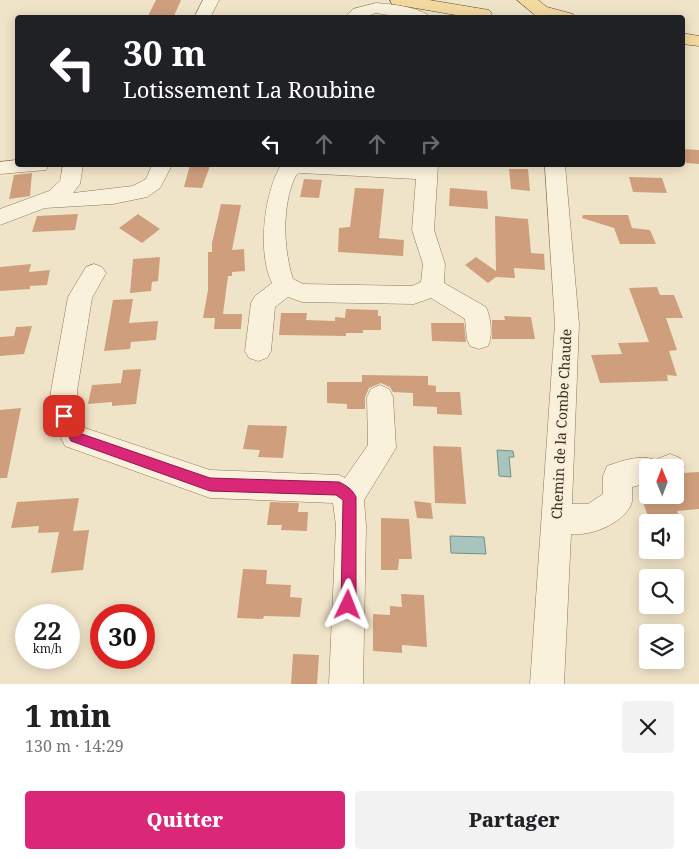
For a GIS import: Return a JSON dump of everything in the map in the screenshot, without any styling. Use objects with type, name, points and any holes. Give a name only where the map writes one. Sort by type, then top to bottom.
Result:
[{"type":"main road","points":[[398,0],[487,8]]},
{"type":"main road","points":[[452,0],[487,8]]},
{"type":"main road","points":[[534,6],[559,15]]},
{"type":"main road","points":[[685,39],[699,41]]},
{"type":"street","points":[[204,15],[211,0]]},
{"type":"street","points":[[217,15],[222,0]]},
{"type":"street","points":[[355,15],[358,11],[373,8],[408,12],[416,15]]},
{"type":"street","points":[[4,168],[15,167]]},
{"type":"street","points":[[0,217],[56,196],[70,184],[73,167]]},
{"type":"street","points":[[42,201],[131,194],[147,189],[155,181],[161,167]]},
{"type":"street","points":[[319,167],[428,169],[423,230],[434,264],[432,287]]},
{"type":"street","name":"Chemin de la Combe Chaude","points":[[547,684],[567,324],[555,167]]},
{"type":"street","points":[[284,168],[277,200],[276,224],[280,276],[286,286],[302,293],[414,295],[432,287]]},
{"type":"street","points":[[94,273],[80,297],[64,391],[64,416],[75,437],[210,484],[339,489],[349,497]]},
{"type":"street","points":[[258,351],[263,303],[286,286]]},
{"type":"street","points":[[432,287],[477,314],[479,339]]},
{"type":"street","points":[[346,684],[351,526],[349,497],[382,448],[380,397]]},
{"type":"street","points":[[556,516],[576,521],[597,517],[618,500],[617,476],[639,472]]},
{"type":"water","points":[[497,450],[513,451],[514,457],[509,457],[511,477],[499,476]]},
{"type":"water","points":[[450,536],[484,537],[486,554],[451,553]]},
{"type":"building","points":[[156,0],[181,0],[174,15],[148,15]]},
{"type":"building","points":[[685,149],[699,150],[699,164],[686,163]]},
{"type":"building","points":[[189,167],[210,167],[202,188],[184,187]]},
{"type":"building","points":[[509,169],[528,169],[530,191],[511,189]]},
{"type":"building","points":[[32,173],[30,196],[9,199],[14,175]]},
{"type":"building","points":[[629,177],[662,178],[667,193],[633,192]]},
{"type":"building","points":[[304,179],[322,180],[319,198],[300,197]]},
{"type":"building","points":[[355,188],[384,189],[379,238],[404,240],[403,256],[338,252],[339,228],[350,227]]},
{"type":"building","points":[[450,188],[487,191],[488,209],[449,206]]},
{"type":"building","points":[[221,204],[241,205],[232,250],[244,249],[245,271],[232,272],[232,276],[228,276],[223,314],[242,314],[241,329],[214,329],[215,318],[203,318],[208,290],[208,252],[212,252],[212,243]]},
{"type":"building","points":[[78,214],[75,230],[32,232],[37,216]]},
{"type":"building","points":[[138,214],[160,229],[142,243],[119,228]]},
{"type":"building","points":[[583,215],[628,215],[632,228],[650,230],[656,244],[620,244],[614,228],[582,218]]},
{"type":"building","points":[[495,216],[528,219],[531,253],[544,254],[545,270],[514,268],[515,278],[496,277],[488,283],[465,265],[476,257],[496,271]]},
{"type":"building","points":[[160,257],[158,281],[152,282],[151,291],[130,293],[133,259]]},
{"type":"building","points":[[31,264],[29,272],[50,270],[47,285],[30,286],[30,289],[0,291],[0,267]]},
{"type":"building","points":[[657,287],[660,295],[674,295],[683,318],[666,318],[677,350],[669,351],[677,376],[667,375],[668,381],[600,383],[591,355],[622,354],[618,343],[649,342],[629,288]]},
{"type":"building","points":[[133,299],[129,323],[158,321],[156,340],[131,342],[130,349],[104,351],[113,300]]},
{"type":"building","points":[[346,309],[378,310],[378,316],[381,316],[381,330],[363,330],[363,333],[346,333],[346,336],[279,335],[281,313],[307,313],[306,320],[335,321],[335,317],[345,318]]},
{"type":"building","points":[[504,316],[531,317],[535,339],[492,339],[492,320],[505,320]]},
{"type":"building","points":[[431,323],[464,323],[466,342],[432,341]]},
{"type":"building","points":[[32,326],[24,354],[0,356],[0,337],[14,336],[16,327]]},
{"type":"building","points":[[141,369],[136,404],[112,406],[112,402],[88,404],[92,385],[121,383],[123,370]]},
{"type":"building","points":[[362,375],[428,376],[428,385],[436,386],[436,392],[460,392],[462,415],[437,414],[437,407],[413,406],[413,393],[393,392],[390,387],[381,383],[369,388],[365,397],[365,409],[347,409],[347,404],[327,403],[327,382],[362,382]]},
{"type":"building","points":[[21,408],[7,478],[0,478],[0,410]]},
{"type":"building","points":[[248,425],[287,426],[283,458],[258,457],[260,450],[243,449]]},
{"type":"building","points":[[433,446],[461,447],[466,504],[435,503]]},
{"type":"building","points":[[699,472],[699,509],[677,511],[678,514],[647,514],[644,504],[684,504],[684,473]]},
{"type":"building","points":[[79,498],[73,531],[89,530],[83,570],[51,573],[59,532],[38,533],[39,526],[11,528],[17,502]]},
{"type":"building","points":[[414,501],[431,503],[433,519],[417,518]]},
{"type":"building","points":[[270,502],[299,503],[298,512],[308,512],[307,531],[281,530],[282,525],[267,525]]},
{"type":"building","points":[[381,518],[409,519],[412,559],[399,559],[398,570],[381,570]]},
{"type":"building","points":[[243,569],[267,570],[266,584],[291,585],[290,597],[302,598],[300,617],[264,616],[263,619],[237,618]]},
{"type":"building","points":[[401,594],[424,595],[427,647],[402,645],[402,653],[373,651],[373,614],[390,615],[390,606],[402,607]]},
{"type":"building","points":[[293,654],[319,655],[317,684],[291,684]]},
{"type":"route","points":[[64,416],[75,437],[210,484],[339,489],[349,497],[351,526],[348,605]]}]
